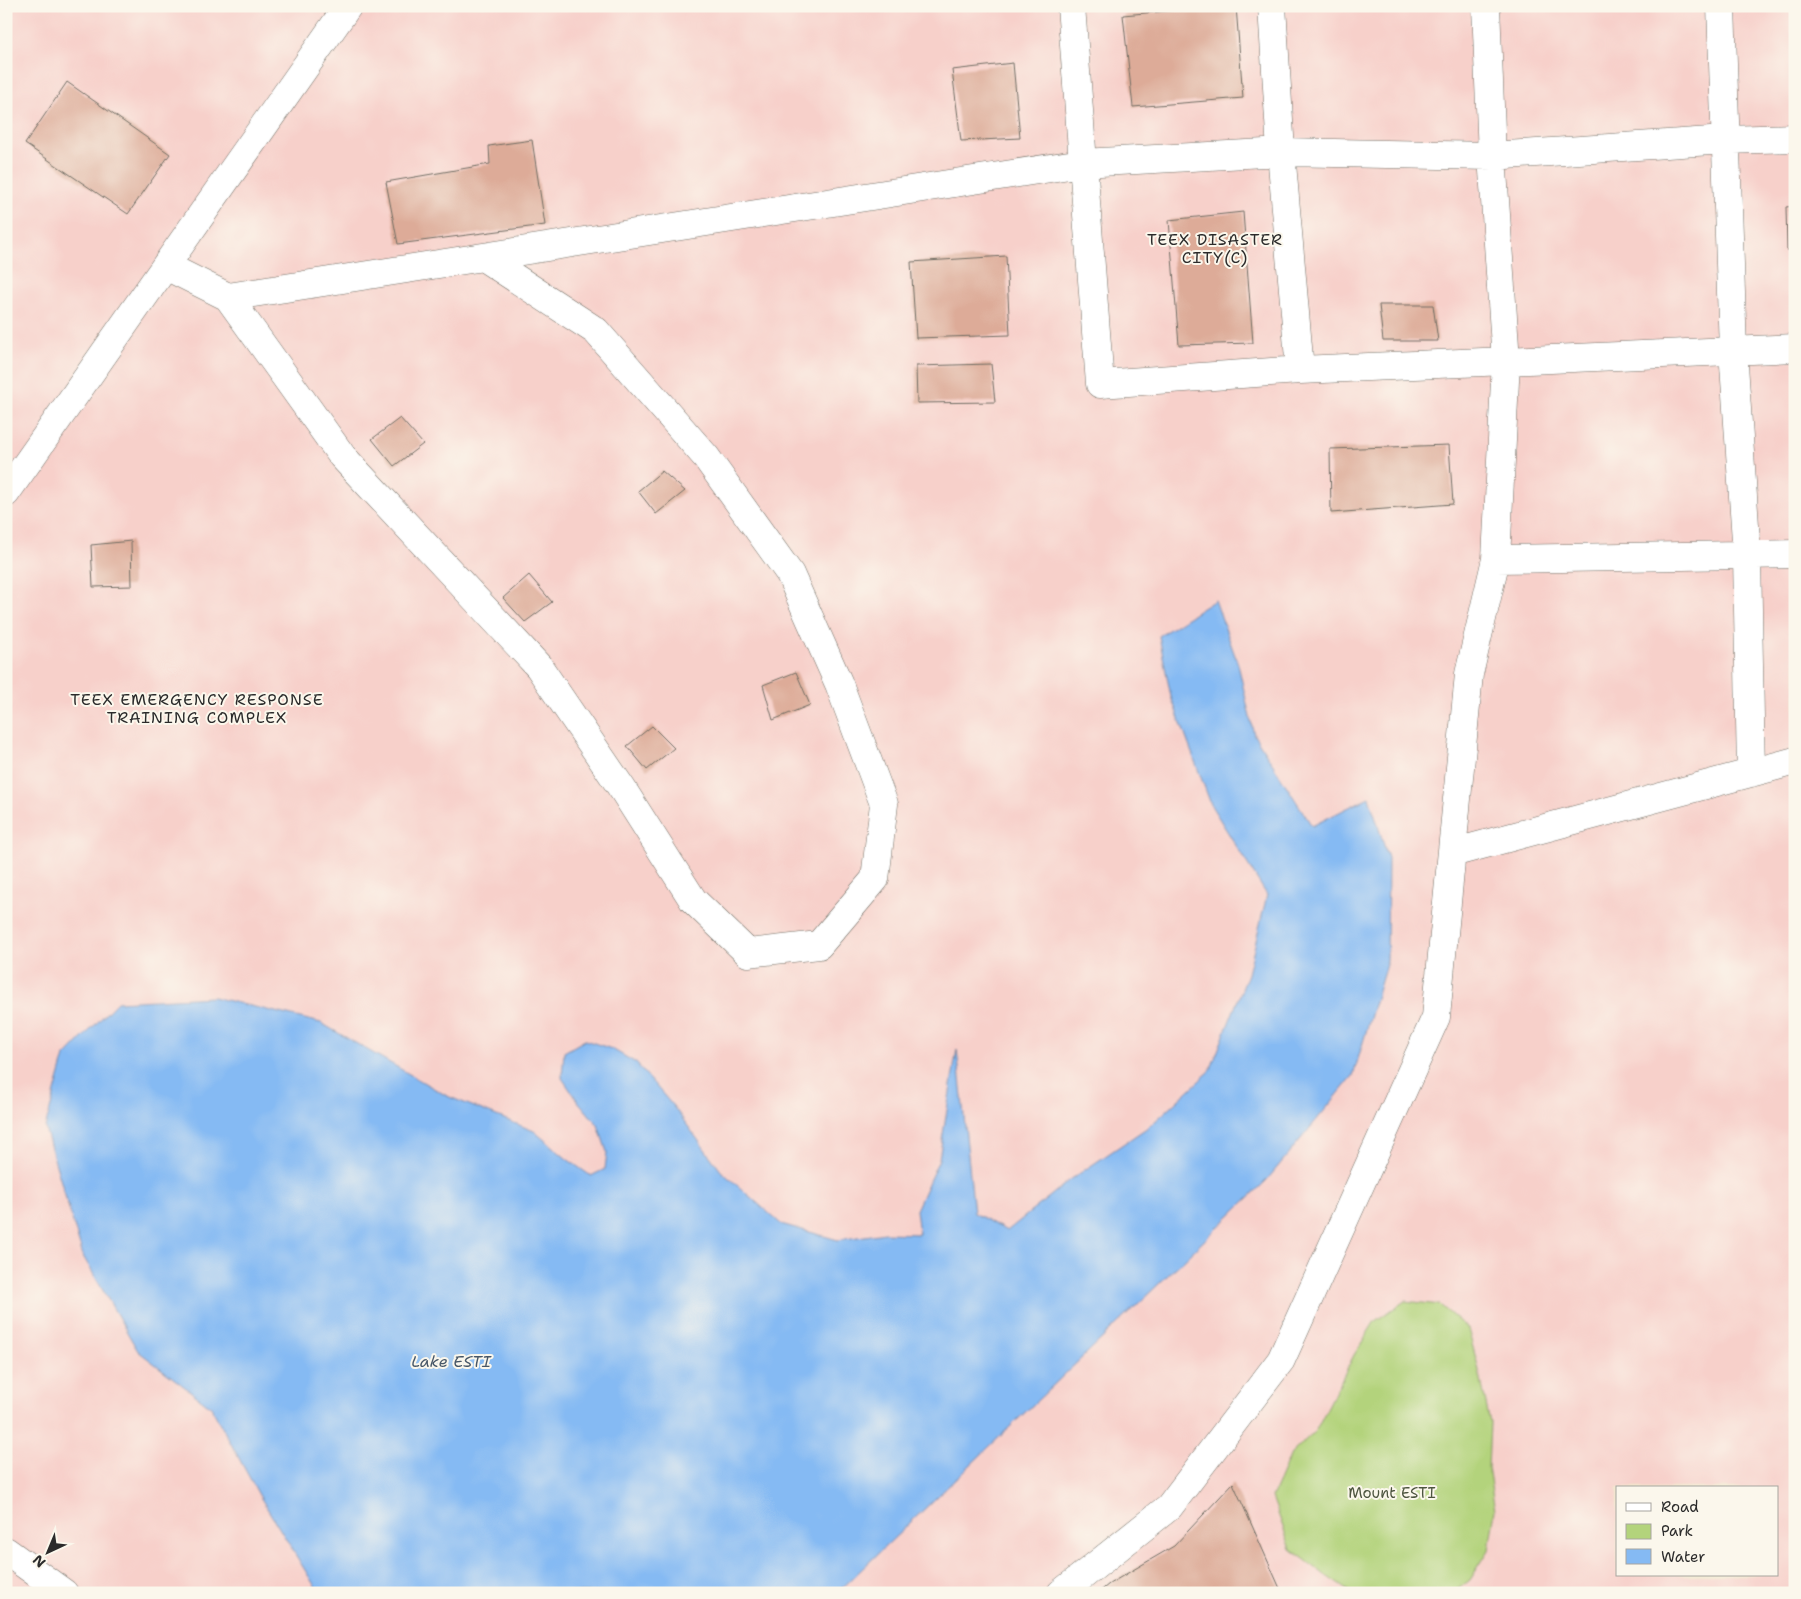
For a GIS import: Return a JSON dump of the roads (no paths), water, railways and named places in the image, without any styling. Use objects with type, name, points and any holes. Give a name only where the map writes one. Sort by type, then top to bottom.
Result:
[{"type":"lane","points":[[6,493],[348,6]]},
{"type":"lane","points":[[1071,6],[1100,384],[1300,370],[1795,348]]},
{"type":"lane","points":[[1272,6],[1281,152],[1300,370]]},
{"type":"lane","points":[[1061,1593],[1169,1507],[1281,1360],[1436,1017],[1469,674],[1496,559],[1506,361],[1492,156],[1486,6]]},
{"type":"lane","points":[[1721,6],[1733,350],[1747,555],[1751,773]]},
{"type":"lane","points":[[228,297],[1082,163],[1281,152],[1492,156],[1726,140],[1795,138]]},
{"type":"lane","points":[[166,266],[228,297],[342,456],[539,667],[623,790],[693,900],[748,953],[819,945],[875,880],[884,804],[839,684],[790,574],[706,457],[596,331],[483,257]]},
{"type":"lane","points":[[1496,559],[1795,554]]},
{"type":"lane","points":[[1452,853],[1795,761]]},
{"type":"lane","points":[[6,1551],[64,1593]]},
{"type":"water","name":"Lake ESTI","points":[[1215,600],[1238,664],[1254,735],[1312,826],[1369,797],[1388,858],[1387,961],[1353,1076],[1266,1181],[837,1593],[319,1593],[259,1495],[211,1407],[138,1351],[83,1256],[45,1128],[65,1056],[117,1002],[213,997],[321,1023],[447,1096],[534,1131],[567,1159],[591,1176],[605,1169],[607,1152],[598,1125],[562,1078],[564,1052],[585,1040],[612,1049],[636,1063],[673,1106],[721,1171],[781,1224],[838,1240],[885,1233],[919,1234],[916,1210],[939,1159],[957,1049],[974,1213],[1007,1231],[1070,1180],[1151,1125],[1210,1071],[1248,974],[1267,895],[1212,807],[1171,697],[1159,636]]},
{"type":"district","name":"TEEX DISASTER CITY(C)","points":[[1215,248]]},
{"type":"district","name":"TEEX EMERGENCY RESPONSE TRAINING COMPLEX","points":[[197,708]]},
{"type":"park label","name":"Mount ESTI","points":[[1392,1493]]}]
